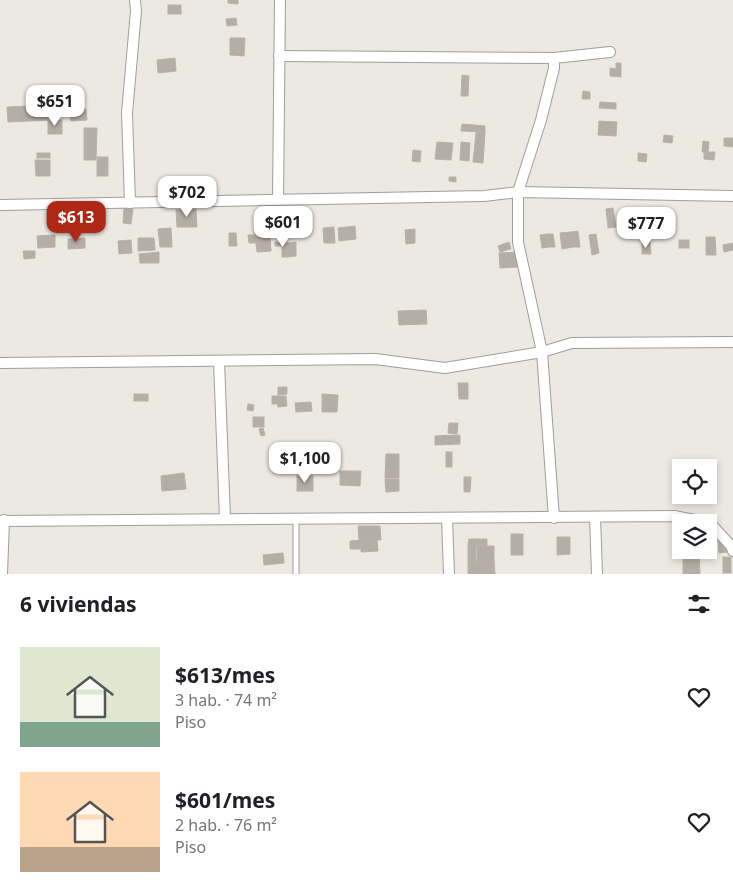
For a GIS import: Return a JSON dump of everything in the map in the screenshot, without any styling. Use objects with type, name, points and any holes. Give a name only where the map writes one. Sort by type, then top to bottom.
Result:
[{"type":"street","points":[[130,203],[127,113],[136,12],[135,0]]},
{"type":"street","points":[[278,200],[280,0]]},
{"type":"street","points":[[279,56],[554,58],[610,52]]},
{"type":"street","points":[[554,58],[554,68],[541,120],[518,192],[518,242],[542,352],[554,518]]},
{"type":"street","points":[[0,205],[484,196],[518,192],[733,196]]},
{"type":"street","points":[[0,363],[375,359],[445,368],[542,352],[572,343],[733,342]]},
{"type":"street","points":[[219,361],[225,519]]},
{"type":"street","points":[[2,574],[2,520],[672,516]]},
{"type":"street","points":[[595,517],[598,574]]},
{"type":"street","points":[[447,518],[450,574]]},
{"type":"street","points":[[717,530],[732,546],[733,551]]},
{"type":"lane","points":[[296,519],[296,574]]},
{"type":"building","points":[[228,0],[238,0],[238,4],[228,3]]},
{"type":"building","points":[[168,5],[181,5],[181,14],[168,14]]},
{"type":"building","points":[[236,18],[237,25],[227,26],[226,19]]},
{"type":"building","points":[[230,38],[245,38],[244,56],[230,55]]},
{"type":"building","points":[[175,58],[176,71],[158,73],[157,60]]},
{"type":"building","points":[[616,63],[621,63],[621,77],[610,76],[610,68],[616,69]]},
{"type":"building","points":[[462,75],[469,76],[468,96],[461,96]]},
{"type":"building","points":[[40,90],[42,101],[32,103],[31,91]]},
{"type":"building","points":[[583,91],[590,92],[590,99],[582,99]]},
{"type":"building","points":[[600,102],[616,103],[616,109],[599,108]]},
{"type":"building","points":[[50,105],[51,120],[8,122],[7,107]]},
{"type":"building","points":[[86,109],[87,120],[71,121],[70,110]]},
{"type":"building","points":[[48,120],[62,120],[62,134],[48,134]]},
{"type":"building","points":[[599,121],[617,122],[616,136],[598,135]]},
{"type":"building","points":[[462,124],[485,126],[485,132],[461,131]]},
{"type":"building","points":[[84,128],[97,128],[96,160],[84,160]]},
{"type":"building","points":[[476,132],[485,132],[483,163],[473,162]]},
{"type":"building","points":[[664,135],[673,136],[672,143],[663,142]]},
{"type":"building","points":[[724,138],[733,138],[733,147],[724,146]]},
{"type":"building","points":[[703,141],[709,142],[708,152],[702,152]]},
{"type":"building","points":[[437,142],[453,143],[451,160],[435,159]]},
{"type":"building","points":[[461,142],[470,143],[469,161],[460,160]]},
{"type":"building","points":[[413,150],[421,151],[420,162],[412,161]]},
{"type":"building","points":[[704,152],[715,152],[714,160],[704,159]]},
{"type":"building","points":[[37,153],[50,153],[50,158],[37,158]]},
{"type":"building","points":[[638,153],[647,154],[646,162],[638,161]]},
{"type":"building","points":[[97,157],[108,157],[108,176],[97,176]]},
{"type":"building","points":[[35,160],[50,160],[50,176],[36,176]]},
{"type":"building","points":[[449,177],[456,177],[456,182],[449,181]]},
{"type":"building","points":[[124,208],[133,209],[131,224],[123,223]]},
{"type":"building","points":[[613,208],[616,227],[608,228],[606,209]]},
{"type":"building","points":[[196,209],[197,227],[177,227],[176,210]]},
{"type":"building","points":[[618,219],[625,219],[625,231],[618,231]]},
{"type":"building","points":[[625,225],[633,225],[633,231],[625,231]]},
{"type":"building","points":[[355,226],[356,239],[339,241],[338,228]]},
{"type":"building","points":[[334,227],[335,243],[324,243],[323,228]]},
{"type":"building","points":[[171,228],[172,247],[160,247],[158,229]]},
{"type":"building","points":[[415,229],[415,243],[406,244],[405,230]]},
{"type":"building","points":[[578,231],[580,247],[573,247],[571,232]]},
{"type":"building","points":[[571,232],[573,247],[562,249],[560,233]]},
{"type":"building","points":[[229,233],[236,233],[237,246],[229,246]]},
{"type":"building","points":[[547,234],[549,247],[542,248],[540,235]]},
{"type":"building","points":[[547,234],[553,234],[555,247],[549,247]]},
{"type":"building","points":[[596,234],[599,253],[592,255],[589,235]]},
{"type":"building","points":[[55,235],[55,247],[38,248],[37,236]]},
{"type":"building","points":[[248,235],[270,237],[271,251],[257,252],[256,243],[249,243]]},
{"type":"building","points":[[706,237],[715,237],[716,255],[706,255]]},
{"type":"building","points":[[85,238],[85,248],[68,249],[68,239]]},
{"type":"building","points":[[138,238],[154,238],[155,250],[138,251]]},
{"type":"building","points":[[642,238],[650,238],[650,243],[642,244]]},
{"type":"building","points":[[131,240],[132,253],[119,254],[118,241]]},
{"type":"building","points":[[679,240],[689,240],[689,248],[679,248]]},
{"type":"building","points":[[275,242],[287,242],[287,257],[282,257],[282,246],[275,246]]},
{"type":"building","points":[[296,242],[296,256],[287,257],[287,243]]},
{"type":"building","points":[[509,242],[511,249],[500,252],[498,246]]},
{"type":"building","points":[[650,243],[651,254],[642,254],[642,244]]},
{"type":"building","points":[[733,243],[733,250],[724,252],[723,245]]},
{"type":"building","points":[[23,251],[35,251],[35,258],[24,259]]},
{"type":"building","points":[[159,252],[159,263],[140,263],[139,254]]},
{"type":"building","points":[[518,252],[519,267],[500,268],[499,253]]},
{"type":"building","points":[[426,310],[427,324],[399,325],[398,311]]},
{"type":"building","points":[[458,383],[468,383],[468,399],[459,399]]},
{"type":"building","points":[[278,387],[287,387],[287,394],[278,395]]},
{"type":"building","points":[[134,394],[148,394],[148,401],[134,401]]},
{"type":"building","points":[[322,394],[338,395],[337,412],[322,412]]},
{"type":"building","points":[[272,396],[278,396],[278,404],[272,404]]},
{"type":"building","points":[[277,396],[286,396],[287,406],[278,407]]},
{"type":"building","points":[[311,402],[312,411],[296,412],[295,403]]},
{"type":"building","points":[[248,404],[254,405],[253,411],[247,410]]},
{"type":"building","points":[[253,417],[264,417],[264,427],[253,427]]},
{"type":"building","points":[[449,423],[458,423],[457,434],[448,433]]},
{"type":"building","points":[[263,428],[265,435],[261,436],[259,429]]},
{"type":"building","points":[[460,435],[460,444],[435,445],[435,436]]},
{"type":"building","points":[[446,452],[452,452],[452,467],[446,467]]},
{"type":"building","points":[[386,454],[399,454],[399,478],[385,478]]},
{"type":"building","points":[[340,471],[361,471],[360,486],[340,485]]},
{"type":"building","points":[[184,473],[186,489],[162,491],[161,476]]},
{"type":"building","points":[[297,476],[313,476],[313,491],[297,491]]},
{"type":"building","points":[[464,477],[471,477],[470,492],[464,492]]},
{"type":"building","points":[[385,479],[399,479],[399,491],[386,492]]},
{"type":"building","points":[[358,526],[380,526],[381,540],[359,540]]},
{"type":"building","points":[[511,534],[523,534],[523,555],[511,555]]},
{"type":"building","points":[[557,537],[570,537],[570,554],[557,555]]},
{"type":"building","points":[[469,539],[487,539],[487,546],[468,545]]},
{"type":"building","points":[[727,539],[728,552],[719,553],[718,540]]},
{"type":"building","points":[[361,540],[361,549],[350,549],[350,541]]},
{"type":"building","points":[[361,540],[377,540],[378,551],[361,552]]},
{"type":"building","points":[[468,545],[476,546],[476,574],[468,574]]},
{"type":"building","points":[[477,546],[494,546],[494,561],[477,562]]},
{"type":"building","points":[[283,553],[284,563],[264,565],[263,555]]},
{"type":"building","points":[[723,557],[731,557],[731,573],[723,573]]},
{"type":"building","points":[[683,559],[699,559],[700,574],[683,574]]},
{"type":"building","points":[[494,561],[495,574],[476,574],[476,562]]}]
